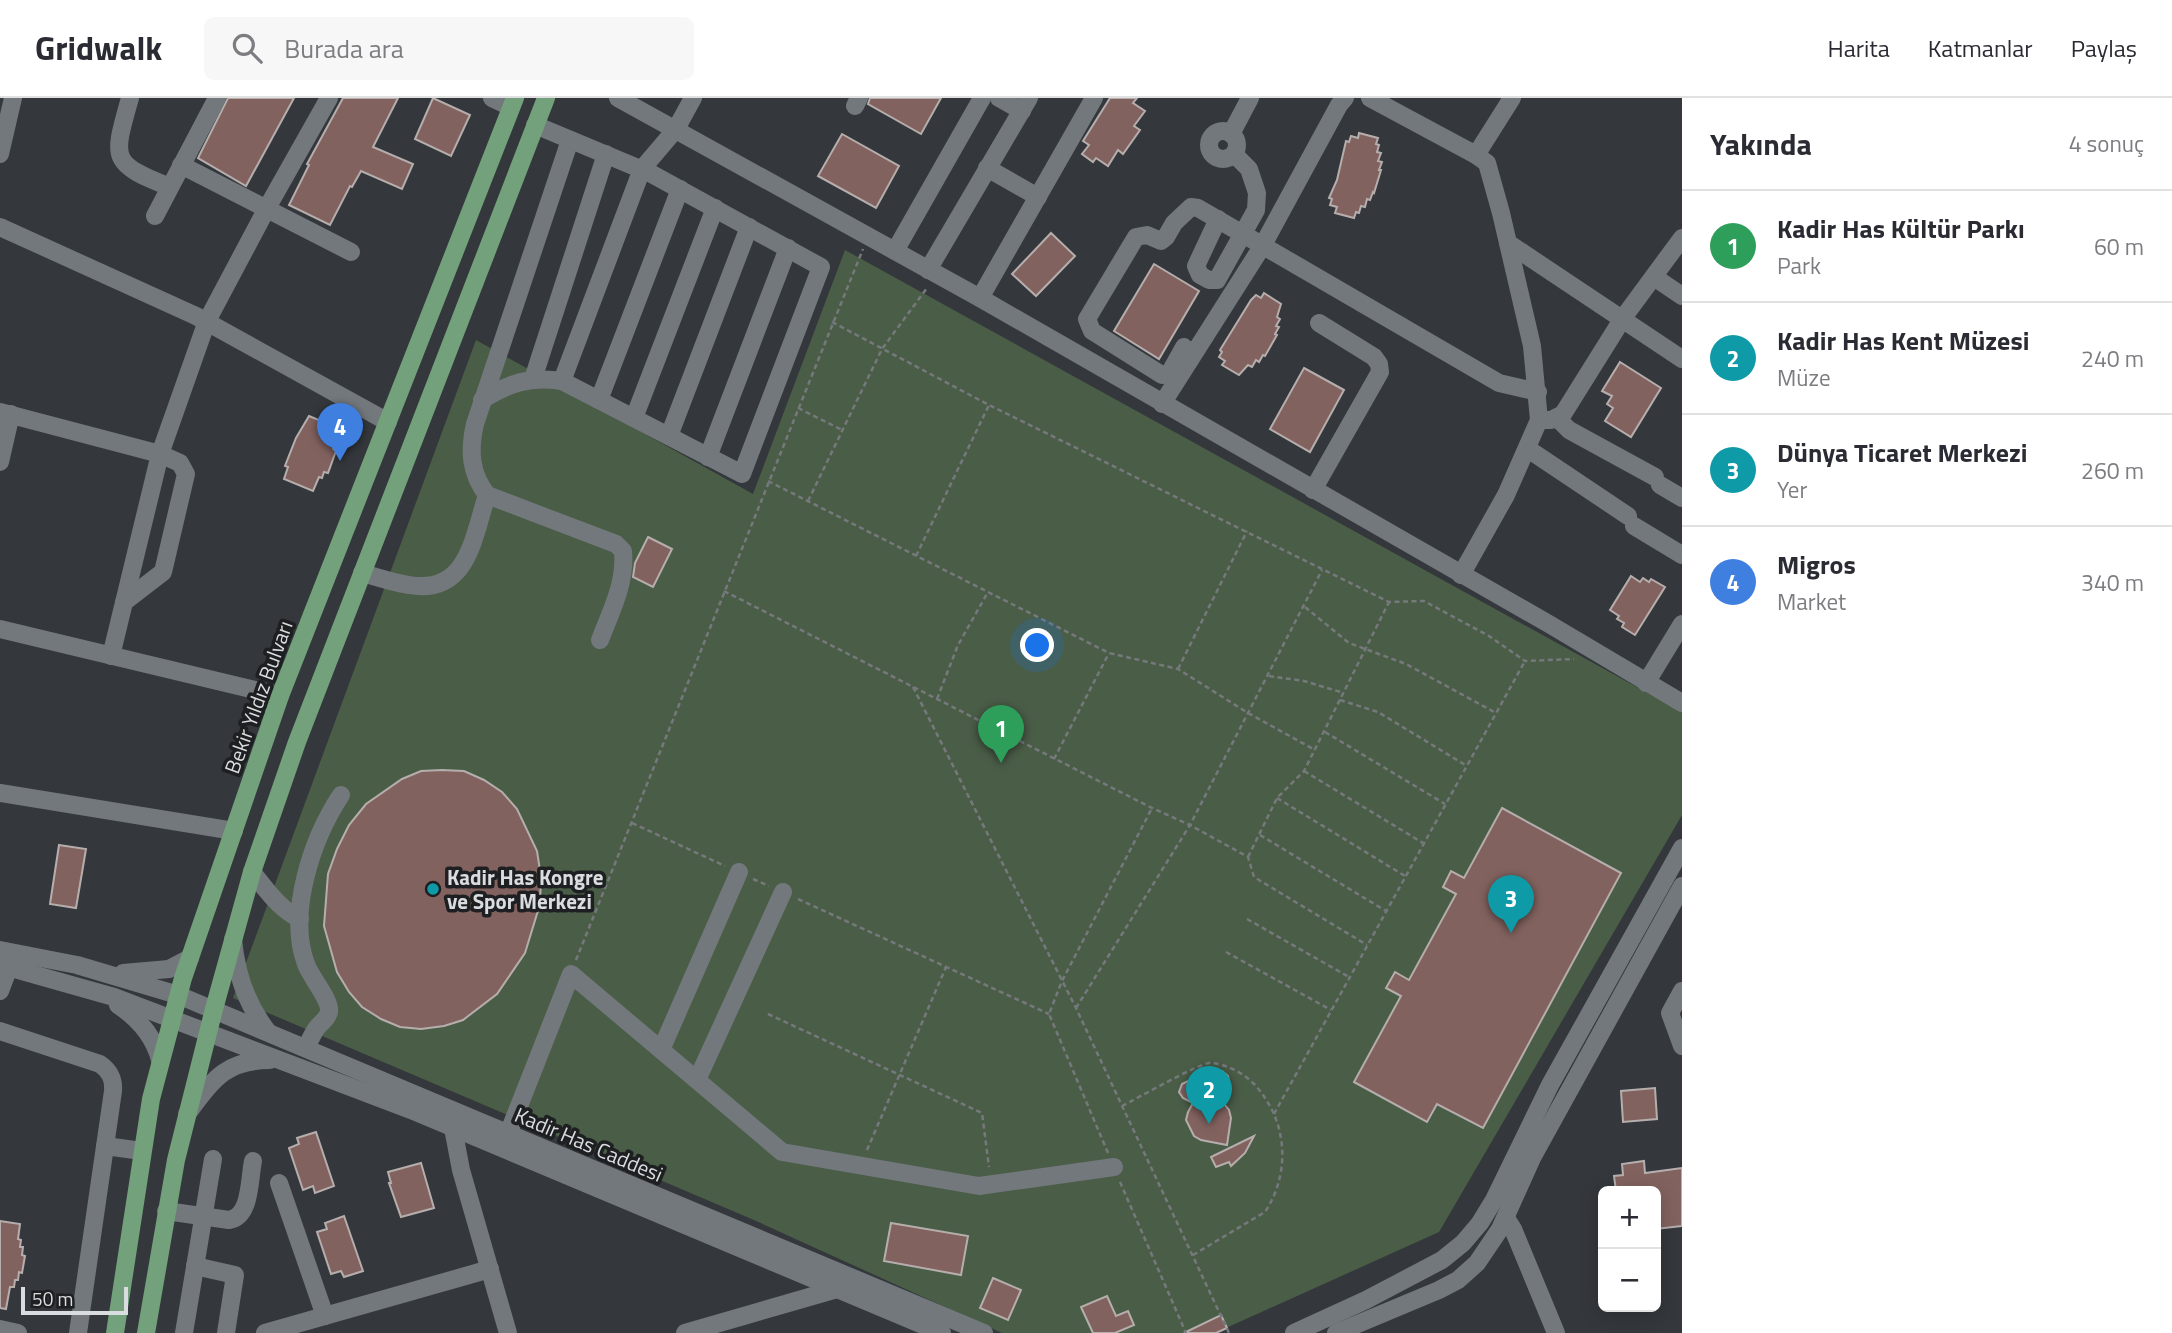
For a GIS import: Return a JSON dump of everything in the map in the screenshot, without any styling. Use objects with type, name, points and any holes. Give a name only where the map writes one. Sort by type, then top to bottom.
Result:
[{"type":"main road","points":[[146,1333],[166,1211],[187,1114],[252,872],[292,755],[546,98]]},
{"type":"main road","name":"Bekir Yıldız Bulvarı","points":[[115,1333],[142,1151],[160,1060],[178,995],[280,696],[513,103]]},
{"type":"street","points":[[0,154],[13,98]]},
{"type":"street","points":[[130,98],[119,142],[123,164],[134,173],[170,187]]},
{"type":"street","points":[[155,216],[217,98]]},
{"type":"street","points":[[111,656],[160,454],[207,321],[329,98]]},
{"type":"street","points":[[492,98],[513,103]]},
{"type":"street","points":[[618,98],[980,298],[1682,703]]},
{"type":"street","points":[[562,381],[642,169],[676,129],[693,98]]},
{"type":"street","points":[[895,251],[982,98]]},
{"type":"street","points":[[932,273],[987,168],[1025,104],[999,98]]},
{"type":"street","points":[[980,298],[1094,98]]},
{"type":"street","points":[[1231,134],[1250,98]]},
{"type":"street","points":[[1162,404],[1263,245],[1339,104],[1345,98]]},
{"type":"street","points":[[1370,98],[1487,163],[1532,346],[1538,392],[1548,419],[1658,481],[1682,498]]},
{"type":"street","points":[[1476,155],[1512,98]]},
{"type":"street","points":[[482,400],[506,387],[533,379],[562,381],[742,474],[821,267],[642,169],[535,125]]},
{"type":"street","points":[[1226,131],[1237,143],[1234,154],[1230,158],[1218,159],[1213,156],[1210,140],[1216,133],[1226,131]]},
{"type":"street","points":[[570,139],[482,400],[472,436],[471,459],[477,479],[487,495],[616,544],[623,551],[621,586],[600,640]]},
{"type":"street","points":[[533,379],[606,154]]},
{"type":"street","points":[[1218,219],[1196,266],[1205,278],[1217,280],[1256,210],[1257,193],[1249,169],[1234,154]]},
{"type":"street","points":[[181,165],[351,252]]},
{"type":"street","points":[[987,168],[1038,197]]},
{"type":"street","points":[[599,400],[680,189]]},
{"type":"street","points":[[1184,346],[1170,374],[1162,375],[1092,331],[1087,319],[1136,237],[1147,235],[1161,240],[1191,207],[1218,219],[1499,383],[1538,392]]},
{"type":"street","points":[[634,418],[715,208]]},
{"type":"street","points":[[0,227],[207,321],[388,422]]},
{"type":"street","points":[[669,436],[749,227]]},
{"type":"street","points":[[1461,575],[1506,495],[1528,449],[1548,419],[1563,414],[1623,318],[1682,238]]},
{"type":"street","points":[[1508,243],[1682,359]]},
{"type":"street","points":[[708,457],[788,248]]},
{"type":"street","points":[[1654,277],[1682,296]]},
{"type":"street","points":[[1312,489],[1380,372],[1374,357],[1319,323]]},
{"type":"street","points":[[0,463],[5,413],[160,454],[180,463],[186,474],[163,572],[124,602]]},
{"type":"street","points":[[1528,449],[1682,555]]},
{"type":"street","points":[[362,573],[410,586],[430,586],[445,582],[457,573],[466,559],[487,495]]},
{"type":"street","points":[[1646,683],[1682,624]]},
{"type":"street","points":[[0,629],[280,696]]},
{"type":"street","points":[[0,793],[234,831]]},
{"type":"street","points":[[306,1048],[315,1030],[327,1017],[329,1006],[307,967],[300,939],[300,919],[315,846],[323,825],[341,795]]},
{"type":"street","points":[[1294,1333],[1366,1300],[1442,1260],[1463,1243],[1480,1223],[1550,1085],[1682,848]]},
{"type":"street","points":[[252,872],[290,915],[300,919]]},
{"type":"street","points":[[660,1050],[739,872]]},
{"type":"street","points":[[1336,1333],[1458,1280],[1477,1263],[1506,1217],[1532,1158],[1682,886]]},
{"type":"street","points":[[697,1080],[783,892]]},
{"type":"street","points":[[233,938],[244,993],[268,1032]]},
{"type":"street","points":[[0,950],[77,965],[112,975],[169,969],[190,958]]},
{"type":"street","points":[[0,991],[5,966]]},
{"type":"street","name":"Kadir Has Caddesi","points":[[5,966],[101,993],[453,1128],[942,1333]]},
{"type":"street","points":[[508,1134],[571,974],[782,1152],[979,1186],[1114,1167]]},
{"type":"street","name":"Kadir Has Caddesi","points":[[112,975],[214,1009],[984,1333]]},
{"type":"street","points":[[1682,991],[1670,1013],[1682,1046]]},
{"type":"street","points":[[101,993],[140,1023],[154,1043],[160,1060]]},
{"type":"street","points":[[0,1031],[100,1063],[110,1073],[114,1085],[78,1333]]},
{"type":"street","points":[[187,1114],[211,1082],[230,1067],[256,1060],[283,1062]]},
{"type":"street","points":[[453,1128],[461,1170],[508,1333]]},
{"type":"street","points":[[105,1146],[142,1151]]},
{"type":"street","points":[[184,1333],[213,1159]]},
{"type":"street","points":[[166,1211],[229,1220],[242,1214],[253,1161]]},
{"type":"street","points":[[279,1183],[326,1315]]},
{"type":"street","points":[[1506,1217],[1556,1333]]},
{"type":"street","points":[[195,1266],[235,1275],[226,1333]]},
{"type":"street","points":[[265,1333],[490,1269]]},
{"type":"street","points":[[685,1333],[837,1289]]},
{"type":"street","points":[[0,1329],[18,1333]]},
{"type":"path","points":[[571,974],[868,236]]},
{"type":"path","points":[[808,501],[882,349],[932,273]]},
{"type":"path","points":[[832,322],[989,405],[1389,602],[1424,601],[1489,636],[1525,662],[1576,658]]},
{"type":"path","points":[[916,556],[989,405]]},
{"type":"path","points":[[798,408],[842,430]]},
{"type":"path","points":[[768,481],[1109,653],[1178,669],[1248,713],[1315,750]]},
{"type":"path","points":[[1178,669],[1247,531]]},
{"type":"path","points":[[1076,1008],[1190,825],[1322,570]]},
{"type":"path","points":[[724,591],[1190,825],[1248,857]]},
{"type":"path","points":[[937,699],[958,645],[988,592]]},
{"type":"path","points":[[1307,600],[1305,608],[1349,643],[1406,664],[1496,713]]},
{"type":"path","points":[[1367,945],[1254,877],[1248,857],[1277,798],[1304,771],[1389,602]]},
{"type":"path","points":[[1054,758],[1109,653]]},
{"type":"path","points":[[1274,1114],[1525,662]]},
{"type":"path","points":[[1267,676],[1304,681],[1344,693]]},
{"type":"path","points":[[913,687],[1076,1008],[1229,1333]]},
{"type":"path","points":[[1340,700],[1378,712],[1467,766]]},
{"type":"path","points":[[1325,732],[1445,805]]},
{"type":"path","points":[[1304,771],[1423,843]]},
{"type":"path","points":[[1277,798],[1405,876]]},
{"type":"path","points":[[1062,981],[1152,808]]},
{"type":"path","points":[[631,823],[1049,1014]]},
{"type":"path","points":[[1259,834],[1386,911]]},
{"type":"path","points":[[1247,919],[1349,977]]},
{"type":"path","points":[[1226,952],[1331,1010]]},
{"type":"path","points":[[861,1166],[946,967]]},
{"type":"path","points":[[768,1014],[982,1113],[991,1185]]},
{"type":"path","points":[[1122,1106],[1207,1063],[1230,1068],[1249,1079],[1274,1114],[1280,1134],[1282,1162],[1278,1187],[1270,1204],[1265,1212],[1193,1255]]},
{"type":"green space","points":[[845,250],[1682,712],[1682,815],[1439,1232],[1215,1333],[1002,1333],[754,1220],[233,998],[476,340],[753,494]]},
{"type":"building","points":[[228,98],[294,98],[246,186],[198,158]]},
{"type":"building","points":[[343,98],[398,98],[373,147],[413,164],[402,189],[361,171],[330,225],[289,205],[309,165],[307,164]]},
{"type":"building","points":[[433,98],[470,115],[451,156],[415,139]]},
{"type":"building","points":[[870,98],[941,98],[921,134],[868,104]]},
{"type":"building","points":[[1110,98],[1137,98],[1133,103],[1145,111],[1134,126],[1140,130],[1123,154],[1118,150],[1108,166],[1096,158],[1093,162],[1082,154],[1089,145],[1083,141]]},
{"type":"building","points":[[1359,133],[1378,138],[1377,152],[1381,153],[1378,161],[1382,162],[1374,193],[1370,200],[1367,199],[1365,207],[1361,206],[1359,213],[1356,212],[1354,218],[1335,213],[1337,207],[1330,205],[1332,199],[1329,198],[1337,180],[1346,141],[1349,142],[1351,136],[1358,138]]},
{"type":"building","points":[[842,134],[899,166],[876,208],[818,176]]},
{"type":"building","points":[[1051,233],[1075,256],[1036,296],[1012,274]]},
{"type":"building","points":[[1154,264],[1199,291],[1159,359],[1114,331]]},
{"type":"building","points":[[1264,293],[1281,304],[1277,317],[1280,319],[1276,326],[1279,327],[1275,334],[1277,335],[1265,356],[1263,355],[1259,362],[1256,360],[1252,367],[1248,365],[1239,375],[1222,365],[1225,361],[1219,357],[1222,352],[1220,350],[1251,300],[1256,295],[1261,298]]},
{"type":"building","points":[[1620,362],[1661,388],[1631,437],[1605,421],[1613,408],[1607,404],[1612,396],[1602,391]]},
{"type":"building","points":[[1304,368],[1344,390],[1310,452],[1270,429]]},
{"type":"building","points":[[309,416],[338,428],[333,442],[336,443],[333,449],[336,451],[328,473],[324,472],[322,478],[319,477],[313,491],[284,479],[288,467],[285,466],[296,438]]},
{"type":"building","points":[[648,537],[672,549],[653,587],[633,577],[635,563]]},
{"type":"building","points":[[1631,576],[1640,582],[1643,578],[1649,582],[1651,579],[1665,587],[1635,635],[1622,627],[1624,623],[1610,610]]},
{"type":"building","name":"Kadir Has Kongre ve Spor Merkezi","points":[[421,771],[464,771],[484,780],[502,792],[517,809],[537,851],[541,877],[540,904],[525,953],[497,994],[463,1020],[421,1029],[400,1027],[362,1007],[337,972],[324,926],[328,874],[349,825],[366,804],[402,779]]},
{"type":"building","points":[[1502,808],[1621,873],[1483,1128],[1437,1104],[1427,1122],[1354,1082],[1401,996],[1386,988],[1395,972],[1409,980],[1456,894],[1443,887],[1451,871],[1464,878]]},
{"type":"building","points":[[59,845],[86,849],[76,908],[50,904]]},
{"type":"building","points":[[1222,1071],[1228,1076],[1229,1083],[1217,1095],[1229,1110],[1231,1118],[1227,1145],[1194,1136],[1186,1120],[1193,1103],[1183,1098],[1179,1092],[1182,1084],[1188,1081],[1204,1088],[1212,1074]]},
{"type":"building","points":[[1655,1088],[1657,1119],[1623,1122],[1621,1091]]},
{"type":"building","points":[[316,1132],[334,1186],[315,1193],[313,1186],[303,1190],[289,1148],[299,1144],[297,1138]]},
{"type":"building","points":[[1254,1136],[1245,1153],[1231,1166],[1229,1162],[1216,1167],[1211,1157]]},
{"type":"building","points":[[1644,1161],[1645,1173],[1682,1168],[1682,1226],[1661,1228],[1661,1186],[1615,1186],[1614,1176],[1623,1175],[1622,1164]]},
{"type":"building","points":[[421,1163],[434,1208],[401,1217],[388,1172]]},
{"type":"building","points":[[344,1216],[363,1271],[344,1277],[341,1271],[331,1274],[317,1232],[327,1229],[325,1223]]},
{"type":"building","points":[[0,1221],[20,1224],[18,1239],[21,1240],[20,1247],[23,1247],[22,1255],[25,1256],[22,1273],[19,1272],[14,1287],[10,1287],[6,1309],[0,1308]]},
{"type":"building","points":[[891,1223],[968,1236],[961,1275],[884,1261]]},
{"type":"building","points":[[993,1278],[1021,1290],[1008,1320],[980,1308]]},
{"type":"building","points":[[1107,1296],[1116,1316],[1128,1311],[1134,1325],[1115,1333],[1093,1333],[1081,1307]]},
{"type":"building","points":[[1221,1315],[1227,1328],[1216,1333],[1184,1333]]},
{"type":"place","name":"Migros","points":[[340,461]]},
{"type":"place","name":"Kadir Has Kültür Parkı","points":[[1001,763]]},
{"type":"place","name":"Kadir Has Kongre ve Spor Merkezi","points":[[433,889]]},
{"type":"place","name":"Dünya Ticaret Merkezi","points":[[1511,933]]},
{"type":"place","name":"Kadir Has Kent Müzesi","points":[[1209,1124]]}]
